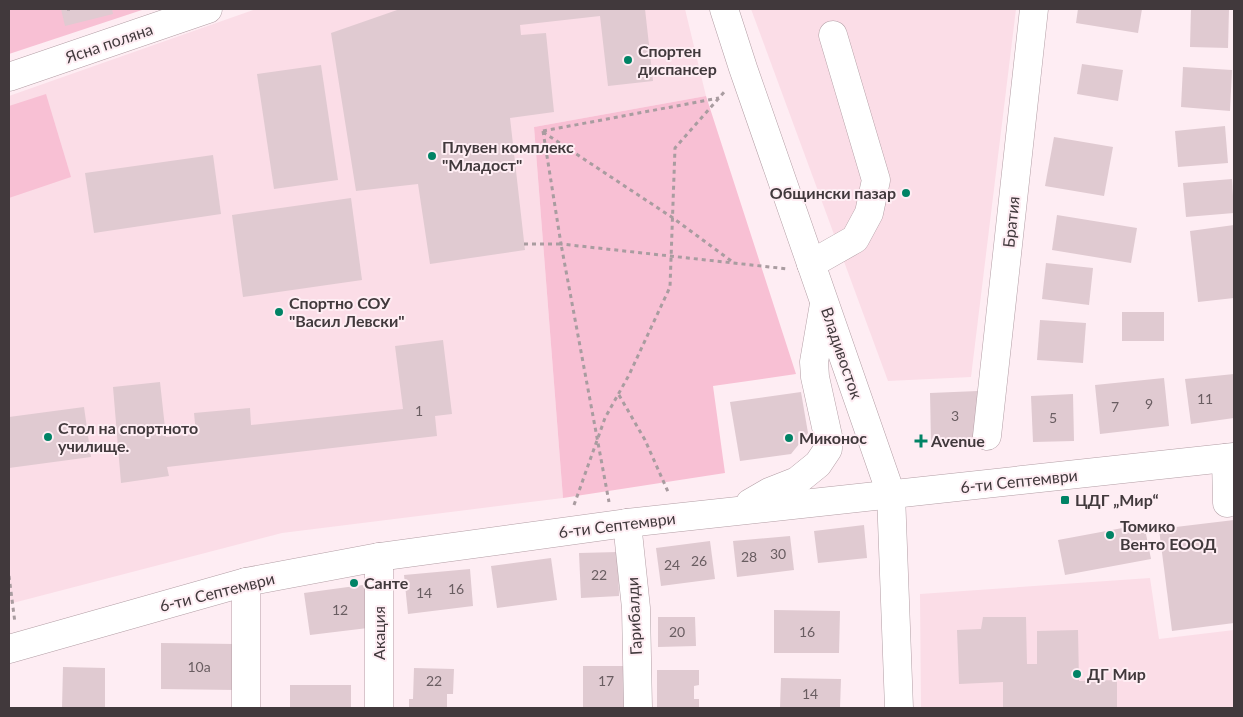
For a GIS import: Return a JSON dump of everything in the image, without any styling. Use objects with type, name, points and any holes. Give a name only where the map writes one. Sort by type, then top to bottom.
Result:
[{"type":"street","name":"Ясна поляна","points":[[9,77],[208,9]]},
{"type":"street","name":"Владивосток","points":[[724,9],[891,494],[900,708]]},
{"type":"street","name":"Братия","points":[[987,436],[1034,9]]},
{"type":"street","points":[[812,268],[855,239],[870,213],[876,180],[833,35]]},
{"type":"street","points":[[741,510],[770,492],[797,481],[818,464],[828,448],[828,436],[815,377],[814,362],[824,303]]},
{"type":"street","points":[[1227,503],[1230,458]]},
{"type":"street","name":"6-ти Септември","points":[[14,647],[246,582],[379,557],[680,517],[1230,458]]},
{"type":"street","name":"Гарибалди","points":[[621,524],[636,608],[638,708]]},
{"type":"street","name":"Акация","points":[[379,557],[379,708]]},
{"type":"street","points":[[246,582],[246,708]]},
{"type":"path","points":[[565,532],[605,418],[670,287],[675,148],[720,98],[743,68]]},
{"type":"path","points":[[543,131],[720,98]]},
{"type":"path","points":[[543,131],[673,218],[734,263]]},
{"type":"path","points":[[543,131],[561,244],[598,439],[621,524]]},
{"type":"path","points":[[524,244],[561,244],[734,263],[812,268]]},
{"type":"path","points":[[618,394],[645,440],[680,517]]},
{"type":"path","points":[[9,576],[14,647]]},
{"type":"shaded area","points":[[9,9],[145,9],[9,54]]},
{"type":"shaded area","name":"Спортно СОУ \"Васил Левски\"","points":[[256,9],[685,9],[706,96],[534,127],[563,498],[282,533],[9,604],[9,96]]},
{"type":"shaded area","name":"Общински пазар","points":[[751,9],[1016,9],[971,377],[888,381]]},
{"type":"shaded area","points":[[46,94],[71,177],[9,198],[9,106]]},
{"type":"shaded area","points":[[706,96],[796,374],[713,386],[725,473],[563,498],[534,127]]},
{"type":"shaded area","name":"ДГ Мир","points":[[1150,578],[1159,639],[1234,630],[1234,708],[921,708],[920,594]]},
{"type":"building","points":[[61,9],[112,9],[113,14],[65,26]]},
{"type":"building","name":"Плувен комплекс \"Младост\"","points":[[400,9],[645,9],[653,81],[608,86],[600,16],[520,25],[521,35],[546,33],[554,112],[510,118],[525,250],[430,264],[418,184],[356,191],[331,33]]},
{"type":"building","points":[[1078,9],[1142,9],[1138,33],[1076,23]]},
{"type":"building","points":[[1191,9],[1229,9],[1228,48],[1190,47]]},
{"type":"building","points":[[1082,64],[1123,70],[1118,101],[1077,94]]},
{"type":"building","points":[[321,65],[338,180],[274,189],[257,74]]},
{"type":"building","points":[[1183,67],[1232,70],[1230,111],[1181,107]]},
{"type":"building","points":[[1225,126],[1228,163],[1178,167],[1175,131]]},
{"type":"building","points":[[1054,137],[1113,147],[1104,196],[1045,186]]},
{"type":"building","points":[[213,155],[221,214],[94,233],[85,173]]},
{"type":"building","points":[[1232,179],[1234,213],[1186,217],[1183,183]]},
{"type":"building","points":[[351,198],[362,280],[243,297],[232,215]]},
{"type":"building","points":[[1057,215],[1137,228],[1131,263],[1052,250]]},
{"type":"building","points":[[1234,225],[1234,298],[1198,302],[1190,231]]},
{"type":"building","points":[[1046,263],[1093,268],[1089,305],[1042,299]]},
{"type":"building","points":[[1122,312],[1164,312],[1164,341],[1122,341]]},
{"type":"building","points":[[1040,320],[1086,323],[1083,363],[1037,360]]},
{"type":"building","points":[[443,340],[452,414],[435,416],[437,436],[167,467],[169,476],[121,483],[113,387],[160,382],[166,437],[196,434],[194,413],[250,408],[251,425],[403,409],[395,346]]},
{"type":"building","points":[[1234,374],[1234,418],[1191,424],[1185,379]]},
{"type":"building","points":[[1164,378],[1169,426],[1100,434],[1095,385]]},
{"type":"building","points":[[978,391],[980,440],[931,442],[930,393]]},
{"type":"building","points":[[801,392],[808,433],[791,454],[740,461],[730,402]]},
{"type":"building","points":[[1073,394],[1074,441],[1033,442],[1031,396]]},
{"type":"building","name":"Стол на спортното училище.","points":[[84,407],[91,457],[9,468],[9,417]]},
{"type":"building","points":[[1234,520],[1234,623],[1172,631],[1159,529]]},
{"type":"building","points":[[1144,524],[1151,559],[1065,575],[1058,540]]},
{"type":"building","points":[[864,525],[867,558],[818,563],[814,531]]},
{"type":"building","points":[[790,536],[794,570],[737,577],[733,541]]},
{"type":"building","points":[[710,541],[715,579],[661,586],[656,548]]},
{"type":"building","points":[[618,552],[619,596],[581,598],[579,553]]},
{"type":"building","points":[[551,558],[557,600],[497,608],[491,566]]},
{"type":"building","points":[[470,569],[473,606],[408,614],[404,575]]},
{"type":"building","points":[[370,584],[376,627],[310,635],[304,593]]},
{"type":"building","points":[[774,610],[840,611],[839,653],[774,653]]},
{"type":"building","points":[[658,617],[695,617],[696,646],[658,647]]},
{"type":"building","points":[[983,617],[1026,617],[1027,664],[1037,664],[1037,631],[1078,630],[1079,681],[1117,680],[1117,708],[1003,708],[1003,682],[959,684],[957,630],[981,629]]},
{"type":"building","points":[[161,643],[236,644],[236,690],[161,689]]},
{"type":"building","points":[[583,666],[630,666],[629,708],[583,708]]},
{"type":"building","points":[[63,667],[105,668],[105,708],[62,708]]},
{"type":"building","points":[[414,668],[454,669],[453,694],[447,694],[447,708],[409,708],[409,699],[413,699]]},
{"type":"building","points":[[657,670],[699,670],[699,685],[694,686],[694,699],[699,699],[699,708],[657,708]]},
{"type":"building","points":[[781,678],[841,679],[840,708],[780,708]]},
{"type":"building","points":[[290,685],[351,685],[351,708],[290,708]]},
{"type":"place","name":"Спортен диспансер","points":[[628,60]]},
{"type":"place","name":"Плувен комплекс \"Младост\"","points":[[432,156]]},
{"type":"place","name":"Общински пазар","points":[[906,193]]},
{"type":"place","name":"Спортно СОУ \"Васил Левски\"","points":[[279,312]]},
{"type":"place","name":"Стол на спортното училище.","points":[[48,437]]},
{"type":"place","name":"Миконос","points":[[789,438]]},
{"type":"place","name":"Avenue","points":[[921,441]]},
{"type":"place","name":"ЦДГ „Мир“","points":[[1065,500]]},
{"type":"place","name":"Томико Венто ЕООД","points":[[1110,535]]},
{"type":"place","name":"Санте","points":[[354,583]]},
{"type":"place","name":"ДГ Мир","points":[[1077,674]]}]
